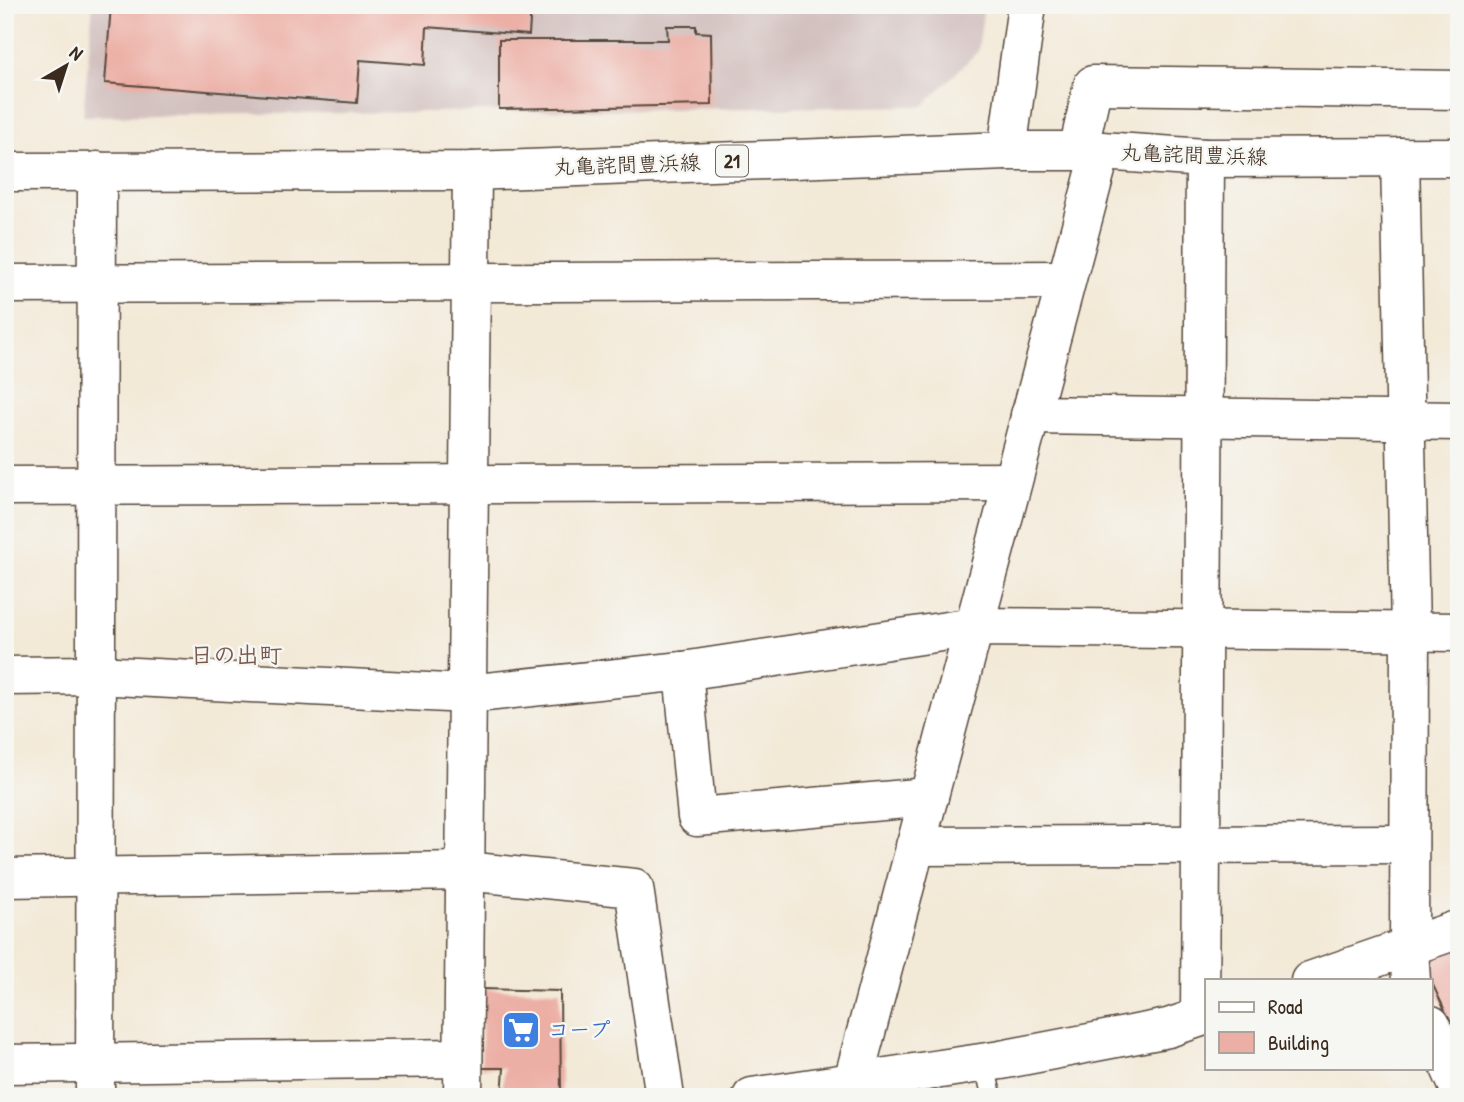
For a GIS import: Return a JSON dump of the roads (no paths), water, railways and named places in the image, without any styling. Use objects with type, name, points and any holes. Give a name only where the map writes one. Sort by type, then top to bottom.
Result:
[{"type":"street","points":[[1007,151],[1027,5]]},
{"type":"street","points":[[853,1081],[1066,281],[1089,151],[1093,85],[1459,90]]},
{"type":"street","name":"丸亀詫間豊浜線","points":[[5,172],[472,170],[1007,151],[1089,151],[1205,158],[1459,157]]},
{"type":"street","points":[[1399,157],[1410,631],[1410,965]]},
{"type":"street","points":[[752,1097],[853,1081],[988,1079],[1203,1016],[1201,845],[1205,158]]},
{"type":"street","points":[[463,1097],[472,170]]},
{"type":"street","points":[[95,1080],[97,171]]},
{"type":"street","points":[[5,284],[1066,281]]},
{"type":"street","points":[[1030,415],[1459,421]]},
{"type":"street","points":[[5,486],[1012,482]]},
{"type":"street","points":[[5,676],[96,675],[467,694],[683,671],[974,627],[1459,632]]},
{"type":"street","points":[[683,671],[697,817],[929,797]]},
{"type":"street","points":[[915,846],[1409,844]]},
{"type":"street","points":[[5,878],[465,871],[634,888],[665,1097]]},
{"type":"street","points":[[1322,979],[1410,965],[1459,929]]},
{"type":"street","points":[[1432,1027],[1459,1088]]},
{"type":"street","points":[[5,1064],[95,1080],[463,1058]]},
{"type":"place","name":"コープ","points":[[521,1030]]},
{"type":"district","name":"日の出町","points":[[236,655]]}]
